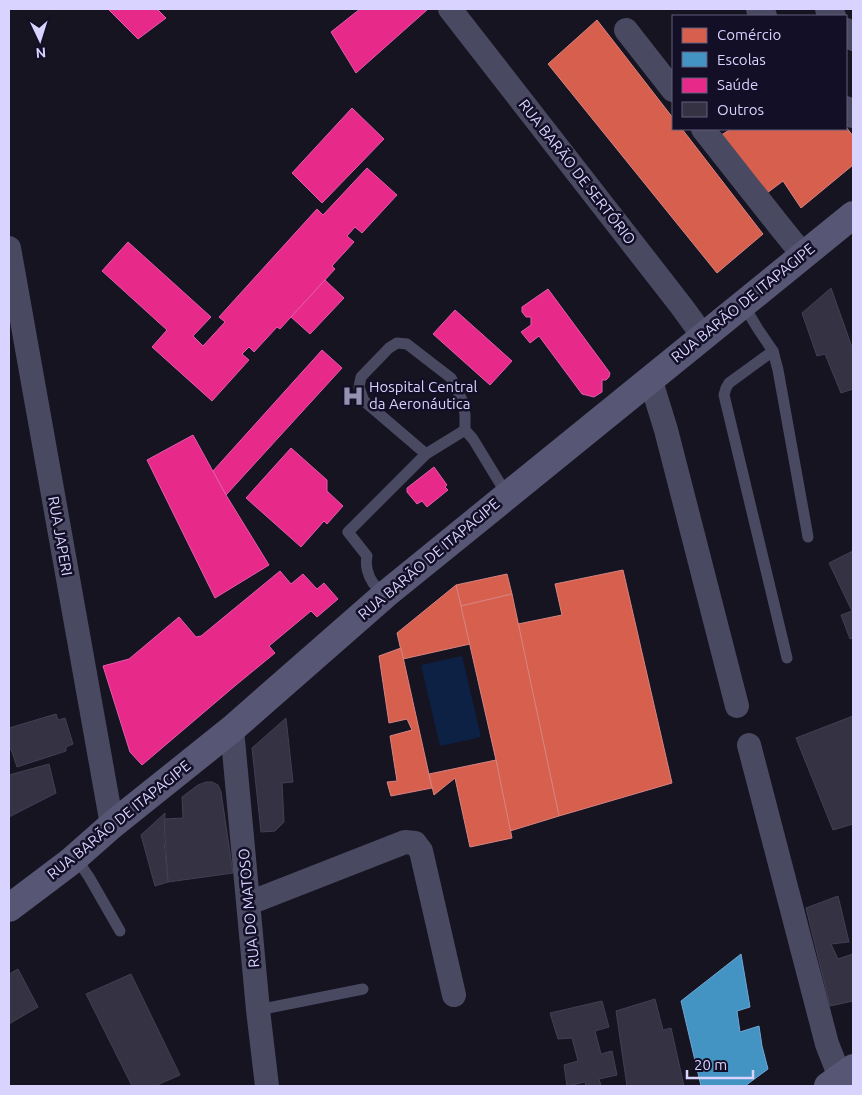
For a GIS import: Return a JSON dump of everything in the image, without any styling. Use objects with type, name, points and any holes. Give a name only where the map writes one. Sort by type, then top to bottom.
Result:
[{"type":"street","name":"RUA BARÃO DE SERTÓRIO","points":[[450,9],[682,306],[703,336]]},
{"type":"street","points":[[626,30],[672,89]]},
{"type":"street","points":[[704,130],[804,255]]},
{"type":"street","name":"RUA BARÃO DE ITAPAGIPE","points":[[9,908],[76,858],[112,825],[232,729],[386,594],[853,214]]},
{"type":"street","name":"RUA JAPERI","points":[[9,248],[112,825]]},
{"type":"street","points":[[650,378],[666,430],[737,706]]},
{"type":"street","name":"RUA DO MATOSO","points":[[232,729],[258,1010],[267,1086]]},
{"type":"street","points":[[749,745],[828,1044],[841,1077]]},
{"type":"street","points":[[248,903],[405,842],[416,842],[421,851],[454,995]]},
{"type":"lane","points":[[742,304],[773,351],[808,537]]},
{"type":"lane","points":[[426,454],[364,401],[359,387],[361,376],[389,348],[397,343],[407,344],[451,378],[463,402],[465,430],[507,495]]},
{"type":"lane","points":[[773,351],[729,383],[724,395],[787,658]]},
{"type":"lane","points":[[386,594],[374,584],[366,568],[367,556],[348,532],[426,454],[465,430]]},
{"type":"lane","points":[[76,858],[90,877],[120,931]]},
{"type":"lane","points":[[258,1010],[363,988]]},
{"type":"water","points":[[462,656],[481,737],[440,746],[421,665]]},
{"type":"building: Comércio","points":[[597,20],[672,117],[672,130],[683,130],[763,234],[717,273],[548,64]]},
{"type":"building: Comércio","points":[[847,128],[853,136],[853,165],[801,208],[783,181],[767,193],[718,137],[729,130],[847,130]]},
{"type":"building: Comércio","points":[[623,570],[672,783],[559,816],[518,624],[562,615],[555,584]]},
{"type":"building: Comércio","points":[[507,574],[512,594],[461,606],[456,585]]},
{"type":"building: Comércio","points":[[456,585],[470,644],[403,659],[397,633]]},
{"type":"building: Comércio","points":[[512,594],[559,816],[510,831],[461,606]]},
{"type":"building: Comércio","points":[[401,648],[432,788],[391,796],[387,782],[397,781],[390,736],[412,730],[407,719],[389,723],[379,656]]},
{"type":"building: Comércio","points":[[496,760],[512,838],[470,847],[455,778],[434,795],[429,774]]},
{"type":"building: Escolas","points":[[741,954],[750,1007],[737,1011],[740,1032],[759,1026],[768,1069],[745,1086],[701,1086],[681,1001]]},
{"type":"building: Saúde","points":[[108,9],[157,9],[166,18],[138,39]]},
{"type":"building: Saúde","points":[[360,9],[428,9],[356,73],[331,32]]},
{"type":"building: Saúde","points":[[352,108],[384,139],[322,203],[292,173]]},
{"type":"building: Saúde","points":[[367,168],[397,195],[362,233],[355,227],[347,236],[354,242],[332,266],[335,269],[280,329],[277,327],[254,352],[249,347],[242,354],[249,360],[212,401],[152,347],[167,330],[102,271],[128,242],[211,317],[193,336],[203,346],[225,322],[219,317],[317,209],[323,215]]},
{"type":"building: Saúde","points":[[325,280],[344,298],[310,334],[291,317]]},
{"type":"building: Saúde","points":[[548,289],[610,373],[606,380],[602,380],[602,392],[594,397],[582,394],[539,336],[530,343],[521,332],[531,325],[531,317],[526,317],[522,312],[522,307]]},
{"type":"building: Saúde","points":[[455,310],[512,361],[490,385],[433,334]]},
{"type":"building: Saúde","points":[[322,350],[342,368],[226,495],[213,471]]},
{"type":"building: Saúde","points":[[193,435],[226,495],[269,565],[215,598],[147,460]]},
{"type":"building: Saúde","points":[[291,448],[327,480],[327,491],[343,506],[327,524],[324,521],[301,547],[246,498]]},
{"type":"building: Saúde","points":[[434,467],[447,485],[445,487],[448,490],[427,507],[422,501],[417,504],[407,492],[407,488]]},
{"type":"building: Saúde","points":[[280,571],[291,584],[303,574],[317,589],[324,583],[338,599],[317,617],[311,611],[269,646],[275,653],[142,765],[130,752],[103,666],[129,659],[179,617],[196,637],[201,636]]},
{"type":"building: Outros","points":[[831,288],[853,350],[853,389],[841,393],[825,354],[817,356],[802,313]]},
{"type":"building: Outros","points":[[853,551],[853,638],[850,639],[841,615],[852,611],[829,563]]},
{"type":"building: Outros","points":[[56,714],[58,720],[65,718],[73,744],[66,747],[66,751],[17,767],[11,749],[9,750],[9,728]]},
{"type":"building: Outros","points":[[853,716],[853,824],[833,830],[796,738]]},
{"type":"building: Outros","points":[[286,718],[293,782],[282,783],[284,822],[275,831],[261,832],[252,748]]},
{"type":"building: Outros","points":[[49,764],[56,793],[9,817],[9,775]]},
{"type":"building: Outros","points":[[206,782],[218,785],[221,792],[233,873],[168,882],[164,819],[183,818],[182,797],[198,785]]},
{"type":"building: Outros","points":[[165,813],[164,841],[168,882],[155,886],[141,835]]},
{"type":"building: Outros","points":[[838,896],[849,942],[831,944],[838,959],[853,954],[853,1001],[830,1006],[806,908]]},
{"type":"building: Outros","points":[[18,969],[38,1007],[9,1024],[9,974]]},
{"type":"building: Outros","points":[[131,974],[180,1075],[155,1086],[132,1086],[86,994]]},
{"type":"building: Outros","points":[[655,999],[663,1030],[671,1028],[684,1086],[627,1086],[616,1011]]},
{"type":"building: Outros","points":[[602,1001],[609,1027],[595,1031],[601,1054],[612,1051],[617,1075],[599,1079],[601,1086],[586,1086],[585,1082],[567,1086],[564,1065],[578,1061],[572,1038],[558,1039],[550,1013]]},
{"type":"place","name":"Hospital Central da Aeronáutica","points":[[353,396]]}]
